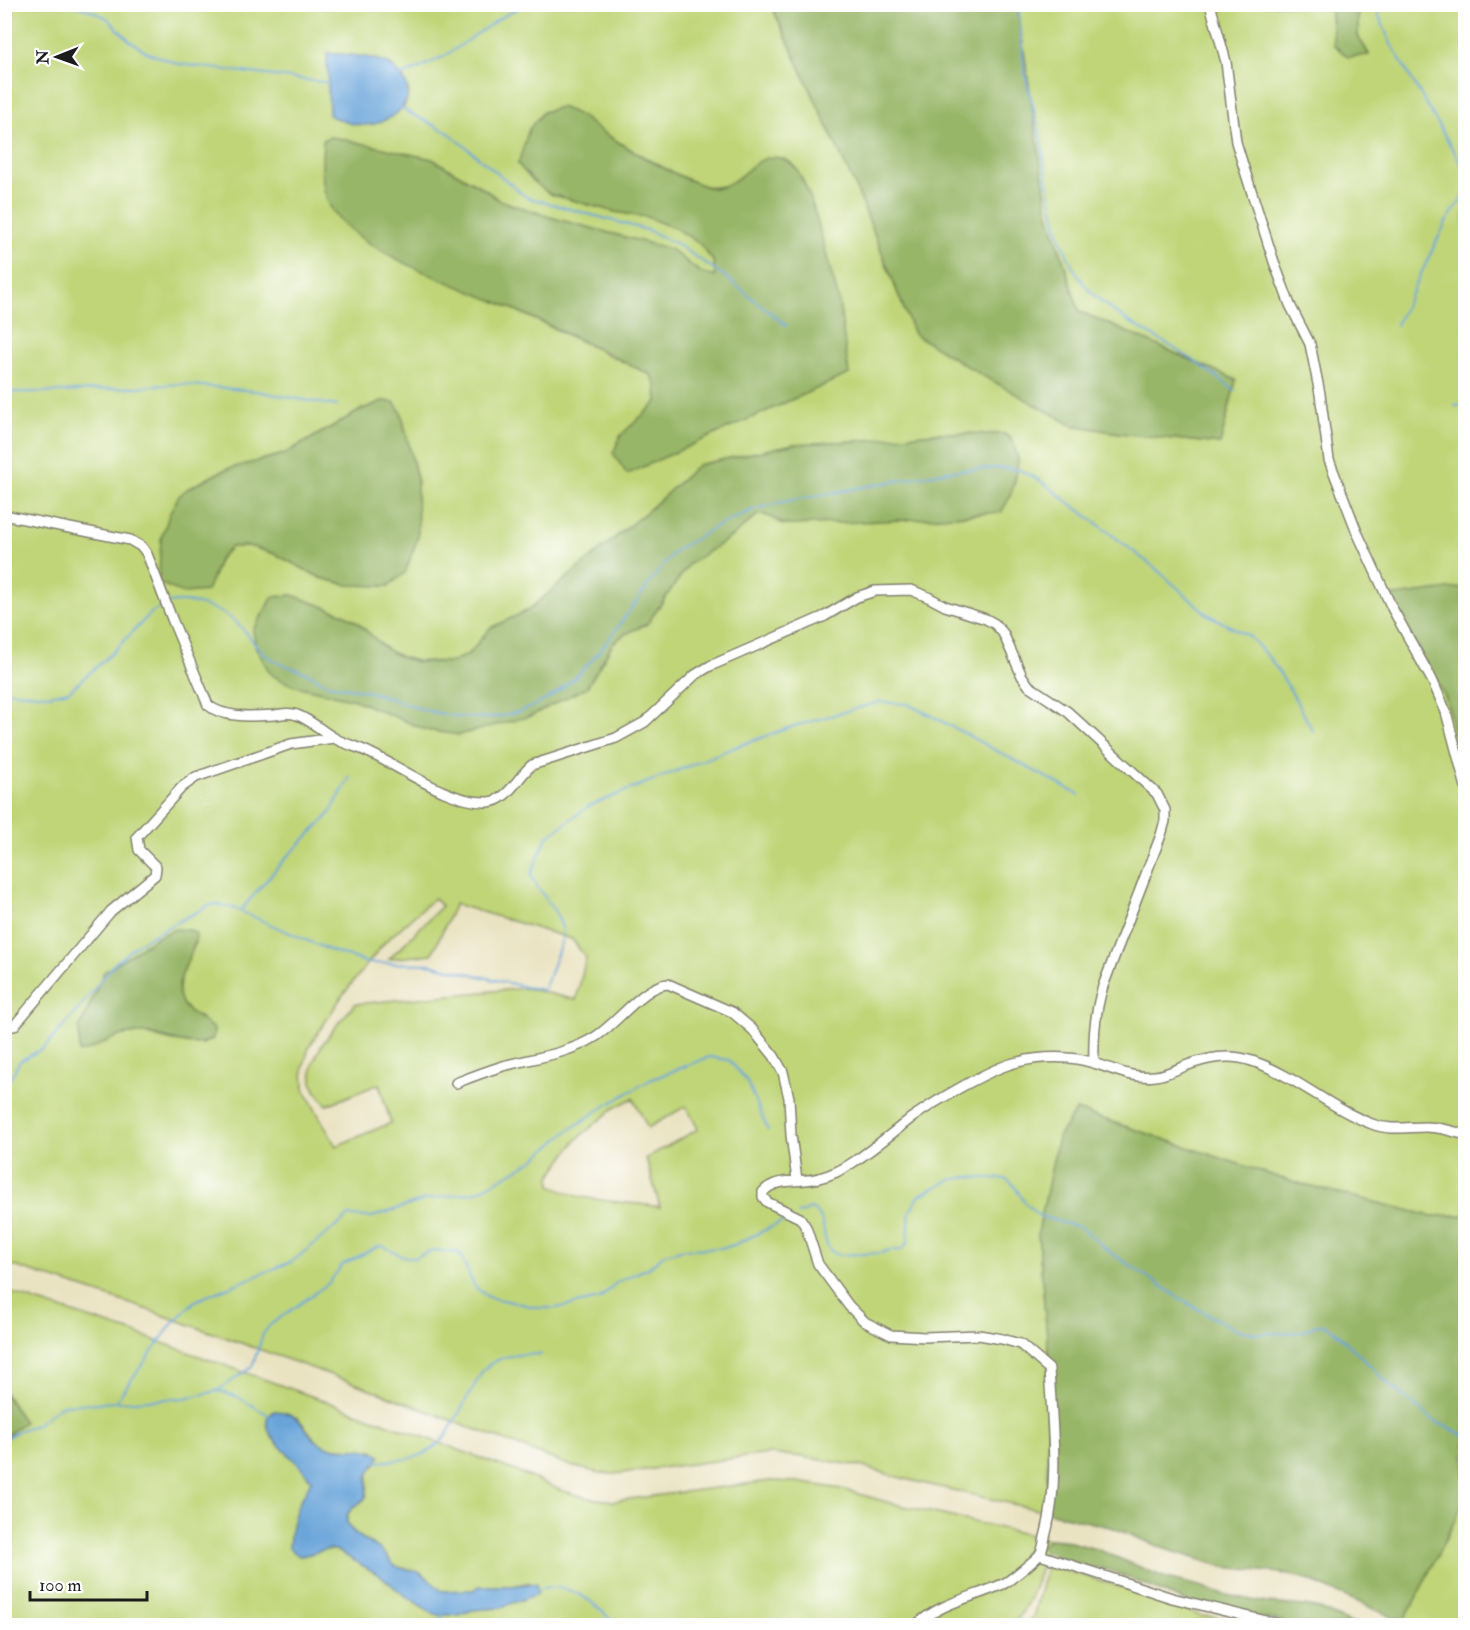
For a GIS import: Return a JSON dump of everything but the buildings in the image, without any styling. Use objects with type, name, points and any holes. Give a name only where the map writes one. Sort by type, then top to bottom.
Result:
[{"type":"street","points":[[1210,4],[1226,62],[1236,141],[1278,273],[1290,305],[1310,344],[1329,460],[1392,608],[1433,682],[1446,712],[1466,787]]},
{"type":"street","points":[[4,515],[136,542],[147,554],[208,705],[220,712],[237,714],[294,713],[334,738],[372,753],[417,779],[443,791],[474,801],[497,800],[506,794],[522,772],[532,765],[615,738],[645,722],[660,710],[681,687],[710,666],[825,615],[864,593],[882,590],[911,591],[945,606],[986,619],[995,624],[1003,633],[1029,686],[1068,712],[1157,794],[1165,810],[1161,835],[1096,1009],[1093,1035],[1094,1062]]},
{"type":"street","points":[[14,1026],[111,911],[155,875],[156,867],[139,850],[137,837],[140,831],[159,815],[189,781],[291,744],[334,738]]},
{"type":"street","points":[[456,1083],[501,1067],[565,1051],[586,1042],[614,1024],[646,992],[661,984],[668,984],[732,1012],[752,1029],[774,1056],[783,1072],[789,1098],[796,1180]]},
{"type":"street","points":[[915,1626],[938,1608],[1005,1583],[1040,1555],[1051,1514],[1054,1469],[1049,1369],[1020,1344],[1002,1339],[979,1335],[925,1337],[891,1335],[865,1322],[849,1306],[818,1264],[806,1227],[800,1218],[776,1207],[764,1197],[764,1192],[768,1187],[796,1180],[819,1179],[838,1172],[912,1118],[967,1085],[1018,1062],[1050,1058],[1070,1058],[1094,1062],[1125,1075],[1155,1076],[1168,1074],[1208,1059],[1234,1057],[1250,1060],[1271,1069],[1373,1125],[1390,1129],[1444,1128],[1466,1135]]},
{"type":"street","points":[[1040,1555],[1172,1598],[1287,1626]]},
{"type":"green space","points":[[4,5],[771,5],[857,190],[914,334],[1072,425],[1120,433],[1220,444],[1236,380],[1079,311],[1048,212],[1017,5],[1330,5],[1334,45],[1348,57],[1369,54],[1358,36],[1358,5],[1465,5],[1465,587],[1388,597],[1446,698],[1465,782],[1465,1215],[1431,1216],[1290,1181],[1076,1110],[1058,1138],[1038,1233],[1049,1359],[1047,1512],[901,1478],[860,1466],[796,1456],[768,1454],[614,1474],[599,1473],[571,1466],[362,1386],[137,1306],[5,1263]],"holes":[[[370,58],[389,64],[403,78],[409,93],[404,108]],[[601,131],[657,164],[704,185],[722,186],[743,175],[847,360],[849,374],[633,424],[657,402],[656,386],[651,375],[513,309],[393,257],[324,191],[323,140],[329,137],[432,159],[499,200],[553,218],[670,249],[700,272],[715,277],[714,262],[699,243],[677,229],[647,217],[615,212],[550,194],[533,181],[518,164]],[[382,401],[394,403],[401,412],[417,479],[388,586],[349,585],[321,578],[275,554],[249,546],[231,547],[220,558],[207,591],[159,575],[187,489],[224,470],[284,454],[361,410]],[[934,433],[1004,434],[1011,438],[1018,459],[1014,484],[967,515],[782,525],[770,515],[759,514],[734,535],[689,564],[647,624],[625,634],[613,643],[587,687],[574,694],[426,730],[355,700],[292,685],[264,660],[256,648],[281,597],[292,595],[344,614],[357,622],[386,649],[401,657],[417,661],[452,662],[470,653],[490,628],[527,611],[652,507],[698,465],[794,444],[856,441]],[[434,898],[442,906],[389,959],[432,954],[455,904],[572,939],[586,958],[576,1000],[526,988],[355,1004],[331,1033],[317,1055],[312,1079],[315,1090],[327,1105],[379,1084],[391,1123],[336,1146],[304,1089],[303,1069],[309,1047],[342,996],[385,942]],[[155,938],[196,943],[181,976],[179,994],[186,1009],[202,1018],[204,1044],[173,1041],[140,1033],[122,1035],[103,1041],[79,1027],[104,972]],[[633,1098],[648,1128],[686,1106],[698,1129],[646,1158],[660,1207],[589,1198],[562,1191],[551,1185],[550,1177],[576,1140],[614,1108]]]},
{"type":"green space","points":[[771,5],[1017,5],[1048,212],[1079,311],[1236,380],[1220,444],[1120,433],[1072,425],[914,334],[857,190]]},
{"type":"green space","points":[[1330,5],[1358,5],[1358,36],[1369,55],[1348,57],[1334,45]]},
{"type":"green space","points":[[560,107],[578,115],[654,163],[708,187],[718,188],[728,185],[752,166],[770,158],[780,158],[791,163],[798,172],[813,206],[839,302],[849,374],[627,474],[613,453],[621,435],[657,402],[656,386],[651,375],[529,316],[389,255],[347,227],[333,211],[325,195],[322,167],[323,140],[329,137],[338,138],[432,159],[499,200],[553,218],[670,249],[700,272],[715,277],[714,262],[699,243],[677,229],[647,217],[615,212],[550,194],[533,181],[518,164],[529,129],[543,112]]},
{"type":"green space","points":[[382,401],[394,402],[401,412],[417,479],[418,537],[405,573],[388,586],[349,585],[321,578],[275,554],[249,546],[231,547],[220,558],[207,591],[183,593],[157,582],[161,539],[178,497],[187,489],[224,470],[284,454],[361,410]]},
{"type":"green space","points":[[934,433],[1004,434],[1011,438],[1018,461],[1011,495],[1001,512],[904,520],[792,525],[783,524],[759,514],[734,535],[689,564],[647,624],[625,634],[613,643],[587,687],[531,716],[459,735],[426,730],[355,700],[292,685],[277,678],[270,673],[256,648],[253,630],[273,597],[292,595],[344,614],[357,622],[386,649],[401,657],[417,662],[452,662],[470,653],[490,628],[527,611],[652,507],[698,465],[794,444],[856,441]]},
{"type":"green space","points":[[1465,587],[1465,782],[1446,698],[1388,597]]},
{"type":"green space","points":[[175,929],[190,930],[196,934],[192,952],[180,979],[180,997],[186,1008],[214,1029],[213,1039],[195,1044],[150,1034],[132,1033],[79,1053],[79,1027],[104,972],[155,938]]},
{"type":"green space","points":[[1076,1110],[1290,1181],[1431,1216],[1465,1215],[1465,1500],[1404,1622],[1303,1578],[1224,1567],[1162,1548],[1114,1528],[1047,1512],[1049,1359],[1038,1233],[1058,1137]]},
{"type":"green space","points":[[5,1291],[129,1331],[587,1498],[614,1501],[770,1481],[797,1482],[841,1489],[894,1504],[1048,1539],[1031,1595],[1013,1625],[5,1625],[5,1437],[23,1422],[5,1393]],"holes":[[[297,1417],[321,1444],[343,1450],[374,1450],[377,1464],[368,1476],[367,1495],[348,1514],[347,1521],[350,1528],[383,1552],[395,1566],[421,1573],[441,1591],[473,1590],[480,1586],[512,1586],[530,1582],[499,1608],[472,1610],[459,1615],[435,1615],[400,1592],[381,1576],[336,1550],[324,1549],[300,1502],[311,1480],[296,1460],[272,1438]]]},
{"type":"green space","points":[[4,1393],[24,1422],[5,1437],[4,1437]]},
{"type":"green space","points":[[1465,1500],[1465,1625],[1413,1625],[1404,1622]]},
{"type":"green space","points":[[1050,1539],[1063,1540],[1099,1550],[1166,1578],[1203,1587],[1217,1593],[1266,1603],[1319,1609],[1355,1625],[1296,1625],[1206,1610],[1109,1570],[1073,1563],[1039,1547]]},
{"type":"green space","points":[[1047,1565],[1158,1598],[1201,1616],[1250,1620],[1272,1626],[1027,1626],[1034,1614]]},
{"type":"water","points":[[327,53],[365,57],[389,64],[406,84],[408,92],[403,106],[390,117],[368,125],[350,123],[329,115]]},
{"type":"water","points":[[274,1411],[293,1416],[313,1438],[326,1446],[368,1450],[380,1456],[368,1475],[365,1498],[348,1513],[346,1519],[352,1531],[382,1551],[394,1565],[421,1573],[442,1591],[536,1583],[538,1594],[499,1608],[472,1610],[459,1615],[435,1615],[400,1592],[381,1576],[336,1550],[299,1556],[289,1548],[291,1530],[300,1501],[311,1480],[271,1435],[267,1418]]},
{"type":"waterway","points":[[70,4],[107,18],[130,41],[148,53],[179,64],[330,83]]},
{"type":"waterway","points":[[400,77],[445,56],[500,18],[526,4]]},
{"type":"waterway","points":[[1018,4],[1023,59],[1040,135],[1050,197],[1061,239],[1079,277],[1092,293],[1123,318],[1194,360],[1235,391]]},
{"type":"waterway","points":[[1374,4],[1391,44],[1466,172]]},
{"type":"waterway","points":[[400,108],[449,133],[526,197],[647,230],[675,243],[723,275],[787,326]]},
{"type":"waterway","points":[[1396,325],[1446,222],[1466,193]]},
{"type":"waterway","points":[[4,392],[63,392],[181,384],[255,391],[337,406]]},
{"type":"waterway","points":[[1455,406],[1466,405]]},
{"type":"waterway","points":[[169,603],[187,602],[222,613],[237,623],[267,656],[325,683],[371,692],[438,713],[481,718],[517,712],[548,698],[576,677],[600,651],[668,559],[677,550],[715,527],[752,510],[778,503],[949,471],[1000,468],[1020,470],[1041,481],[1154,567],[1207,614],[1250,637],[1270,659],[1313,731]]},
{"type":"waterway","points":[[4,691],[49,695],[69,691],[110,655],[152,612],[164,605]]},
{"type":"waterway","points":[[4,1089],[20,1061],[44,1048],[78,1010],[113,965],[136,945],[151,936],[215,904],[233,908],[329,950],[368,963],[429,964],[544,990],[562,940],[563,930],[557,915],[531,874],[547,837],[589,806],[791,727],[879,702],[907,704],[1079,795]]},
{"type":"waterway","points":[[240,911],[284,860],[329,815],[350,777]]},
{"type":"waterway","points":[[116,1401],[172,1324],[195,1301],[293,1261],[349,1216],[372,1217],[428,1199],[477,1192],[532,1161],[568,1131],[597,1111],[650,1080],[709,1057],[729,1060],[746,1080],[768,1130]]},
{"type":"waterway","points":[[798,1214],[811,1209],[817,1213],[821,1219],[828,1246],[838,1255],[902,1250],[908,1242],[910,1211],[920,1195],[950,1180],[967,1177],[1006,1179],[1012,1183],[1026,1204],[1039,1216],[1082,1228],[1111,1253],[1187,1303],[1227,1325],[1242,1331],[1260,1334],[1301,1332],[1314,1326],[1325,1325],[1337,1333],[1391,1386],[1434,1421],[1466,1436]]},
{"type":"waterway","points":[[4,1439],[20,1430],[36,1425],[64,1405],[185,1398],[217,1391],[252,1367],[263,1334],[270,1325],[329,1283],[342,1265],[377,1247],[383,1246],[401,1256],[414,1258],[433,1250],[460,1253],[474,1286],[488,1297],[540,1308],[556,1308],[600,1299],[617,1282],[648,1268],[665,1254],[685,1249],[721,1248],[734,1245],[790,1218]]},
{"type":"waterway","points":[[377,1462],[414,1457],[438,1444],[446,1436],[483,1370],[490,1364],[517,1355],[541,1354]]},
{"type":"waterway","points":[[218,1391],[236,1396],[272,1417]]},
{"type":"waterway","points":[[537,1589],[560,1588],[581,1595],[616,1626]]},
{"type":"waterway","points":[[440,1626],[443,1615]]}]
